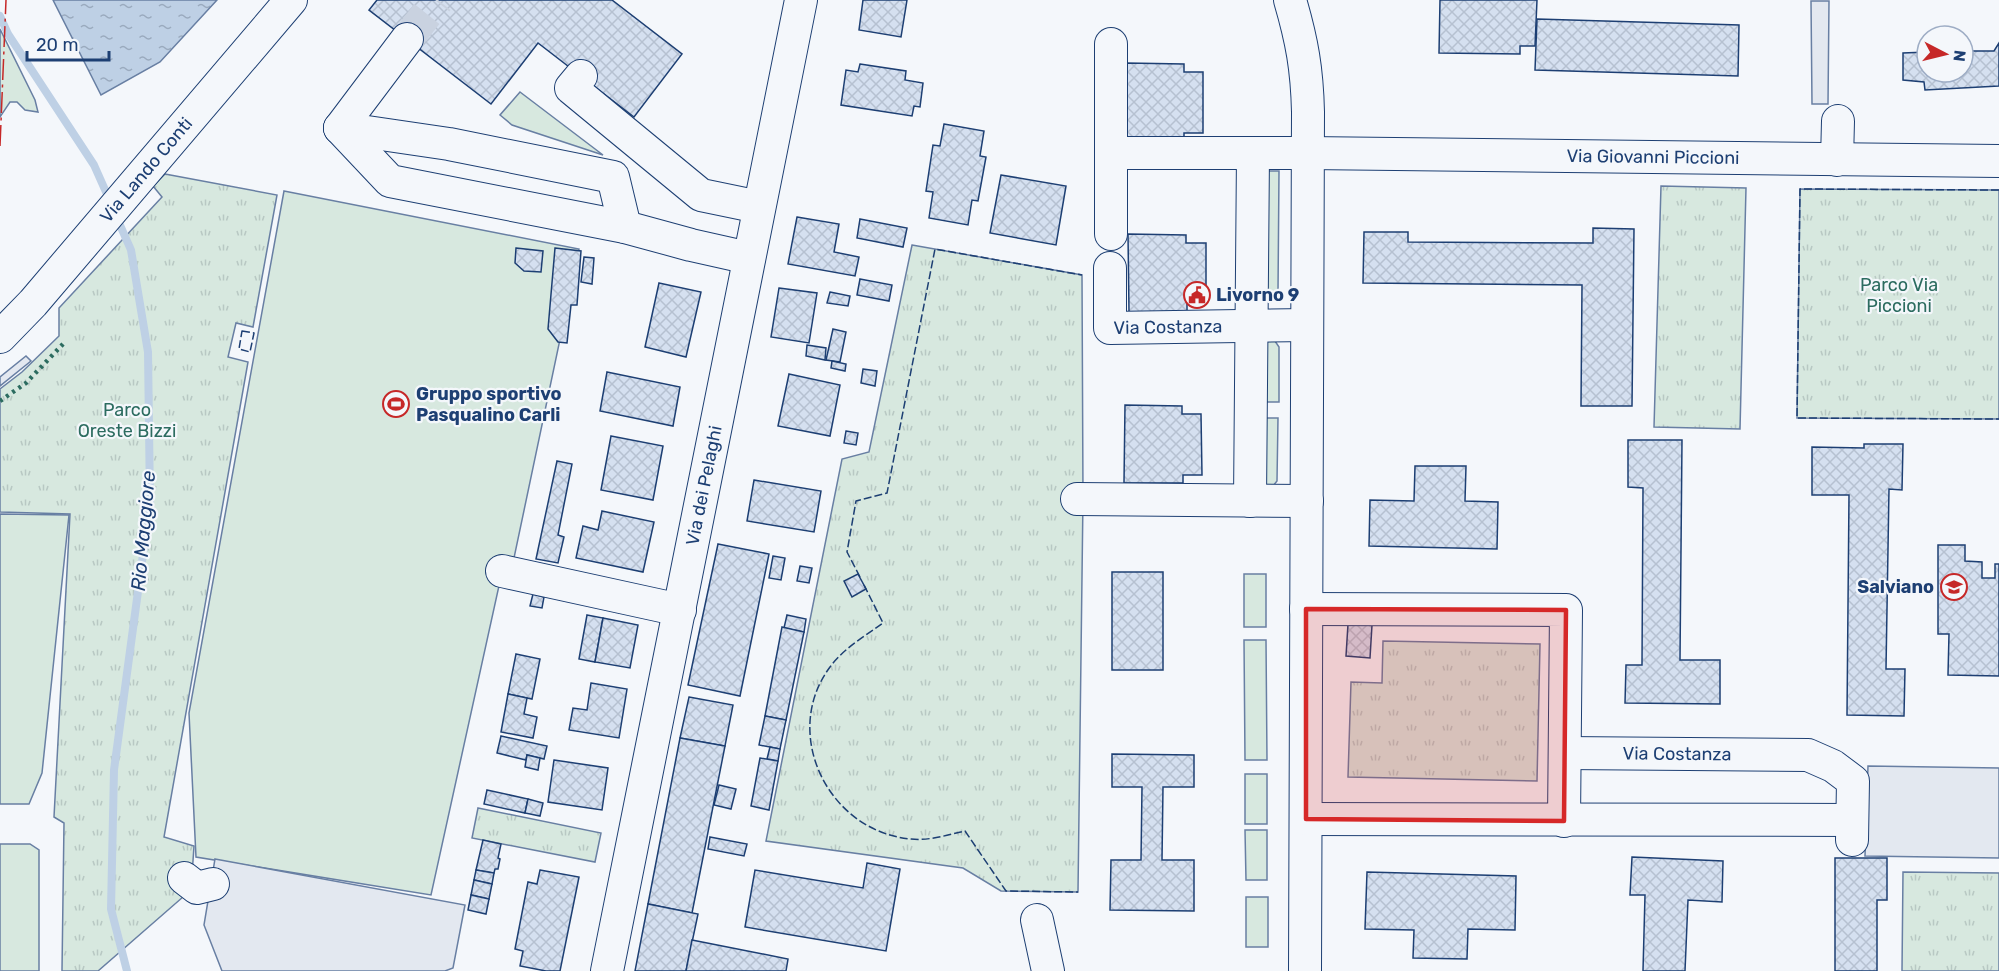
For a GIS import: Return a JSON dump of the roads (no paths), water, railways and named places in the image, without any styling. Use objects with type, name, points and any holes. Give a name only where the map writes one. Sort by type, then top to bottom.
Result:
[{"type":"street","name":"Via Lando Conti","points":[[2,335],[33,303],[291,0]]},
{"type":"street","name":"Via dei Pelaghi","points":[[607,971],[801,0]]},
{"type":"street","points":[[1290,0],[1307,71],[1305,971]]},
{"type":"street","points":[[407,39],[340,128],[418,170],[609,206],[625,227],[691,245],[748,265]]},
{"type":"street","points":[[1111,44],[1111,234]]},
{"type":"street","points":[[591,91],[701,195],[759,207]]},
{"type":"street","points":[[1837,160],[1839,121]]},
{"type":"street","points":[[1111,153],[1308,153]]},
{"type":"street","name":"Via Costanza","points":[[1250,501],[1253,153]]},
{"type":"street","name":"Via Giovanni Piccioni","points":[[1308,153],[1999,160]]},
{"type":"street","name":"Via Costanza","points":[[1110,268],[1110,328],[1307,325]]},
{"type":"street","points":[[1077,499],[1307,501]]},
{"type":"street","points":[[502,572],[680,610]]},
{"type":"street","points":[[1306,609],[1566,610],[1564,821],[1306,819]]},
{"type":"street","name":"Via Costanza","points":[[1564,753],[1808,755],[1833,766],[1853,781],[1852,830],[1564,821]]},
{"type":"street","points":[[1037,920],[1048,971]]},
{"type":"water","points":[[53,0],[217,0],[160,62],[101,95]]},
{"type":"waterway","name":"Rio Maggiore","points":[[0,16],[8,34],[94,165],[110,201]]},
{"type":"waterway","name":"Rio Maggiore","points":[[116,216],[131,250],[148,352],[150,502],[114,770],[111,909],[127,971]]},
{"type":"tunnel","points":[[407,39],[438,0]]},
{"type":"place","name":"Livorno 9","points":[[1197,295]]},
{"type":"place","name":"Gruppo sportivo Pasqualino Carli","points":[[396,404]]},
{"type":"place","name":"Salviano","points":[[1954,587]]},
{"type":"park label","name":"Parco Via Piccioni","points":[[1899,295]]},
{"type":"park label","name":"Parco Oreste Bizzi","points":[[127,420]]}]
